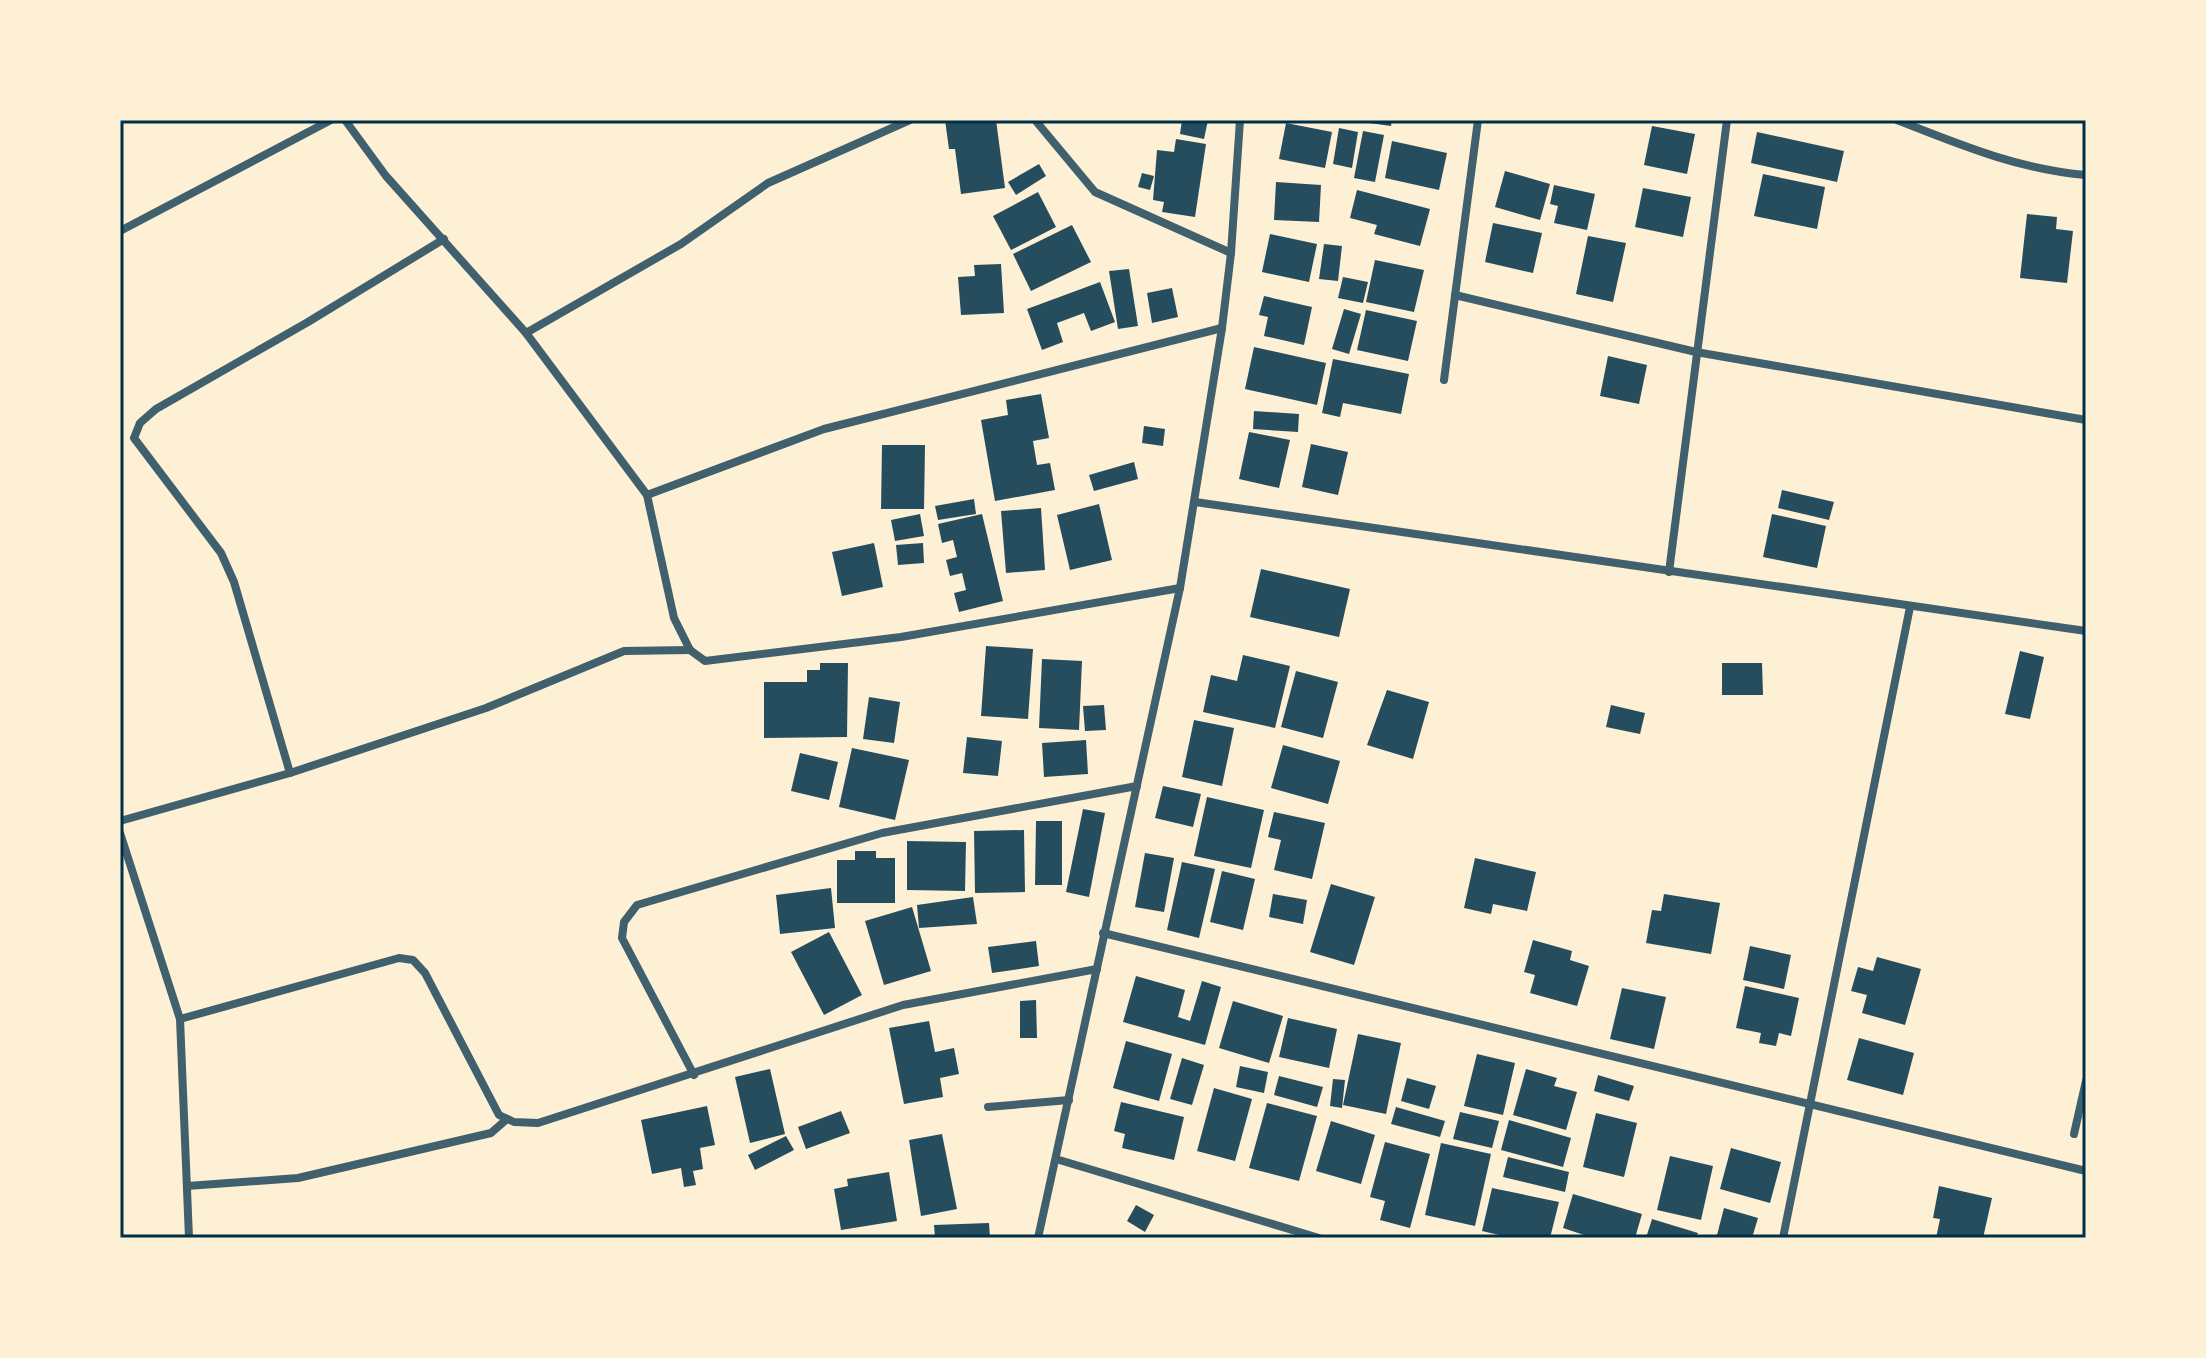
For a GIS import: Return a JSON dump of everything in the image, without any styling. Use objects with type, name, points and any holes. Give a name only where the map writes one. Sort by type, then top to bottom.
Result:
[{"type":"street","points":[[120,231],[331,120]]},
{"type":"street","points":[[345,120],[386,176],[526,333],[647,495],[674,618],[690,650],[705,661],[901,637],[1180,588]]},
{"type":"street","points":[[526,333],[681,244],[768,183],[910,120]]},
{"type":"street","points":[[1035,120],[1095,192],[1231,253]]},
{"type":"street","points":[[1038,1238],[1180,588],[1222,328],[1231,253],[1240,120]]},
{"type":"street","points":[[1444,380],[1478,120]]},
{"type":"street","points":[[1669,572],[1727,120]]},
{"type":"street","points":[[1897,120],[1957,144],[2049,172],[2086,175]]},
{"type":"street","points":[[290,773],[234,582],[221,553],[134,438],[140,423],[156,409],[444,239]]},
{"type":"street","points":[[1455,295],[1696,352],[2086,420]]},
{"type":"street","points":[[647,495],[824,429],[1222,328]]},
{"type":"street","points":[[1195,502],[2086,631]]},
{"type":"street","points":[[1783,1238],[1807,1105],[1910,607]]},
{"type":"street","points":[[120,821],[290,773],[486,708],[624,651],[690,650]]},
{"type":"street","points":[[694,1075],[622,938],[624,922],[637,905],[882,833],[1137,786]]},
{"type":"street","points":[[120,833],[125,863],[180,1019],[189,1238]]},
{"type":"street","points":[[1103,933],[2086,1171]]},
{"type":"street","points":[[180,1019],[399,958],[413,960],[425,973],[499,1115],[538,1123],[903,1005],[1097,969]]},
{"type":"street","points":[[2074,1134],[2086,1081]]},
{"type":"street","points":[[988,1107],[1069,1100]]},
{"type":"street","points":[[187,1186],[298,1178],[491,1133],[507,1119]]},
{"type":"street","points":[[1056,1159],[1316,1238]]},
{"type":"building","points":[[945,120],[996,120],[1005,188],[961,194],[955,149],[949,149]]},
{"type":"building","points":[[1182,120],[1208,120],[1204,139],[1180,134]]},
{"type":"building","points":[[1347,120],[1392,120],[1391,126]]},
{"type":"building","points":[[1286,123],[1332,132],[1325,168],[1279,159]]},
{"type":"building","points":[[1652,126],[1695,134],[1687,174],[1644,165]]},
{"type":"building","points":[[1339,128],[1358,132],[1352,168],[1333,164]]},
{"type":"building","points":[[1363,131],[1384,135],[1375,182],[1354,178]]},
{"type":"building","points":[[1757,132],[1844,151],[1837,182],[1751,163]]},
{"type":"building","points":[[1176,139],[1206,144],[1195,217],[1162,212],[1164,202],[1153,200],[1157,150],[1174,152]]},
{"type":"building","points":[[1392,141],[1447,153],[1439,190],[1385,178]]},
{"type":"building","points":[[1039,164],[1046,176],[1016,195],[1008,182]]},
{"type":"building","points":[[1505,171],[1550,184],[1540,220],[1495,207]]},
{"type":"building","points":[[1142,173],[1154,176],[1150,190],[1138,187]]},
{"type":"building","points":[[1763,174],[1825,187],[1817,229],[1754,216]]},
{"type":"building","points":[[1276,182],[1321,185],[1319,222],[1274,220]]},
{"type":"building","points":[[1554,185],[1595,194],[1587,230],[1554,223],[1558,206],[1550,204]]},
{"type":"building","points":[[1643,188],[1691,197],[1683,237],[1635,227]]},
{"type":"building","points":[[1357,190],[1430,209],[1420,246],[1374,234],[1377,225],[1350,218]]},
{"type":"building","points":[[1038,192],[1056,227],[1011,250],[993,216]]},
{"type":"building","points":[[2027,214],[2057,217],[2056,229],[2073,231],[2067,283],[2020,278]]},
{"type":"building","points":[[1493,223],[1542,233],[1533,273],[1485,262]]},
{"type":"building","points":[[1072,225],[1091,262],[1031,291],[1013,254]]},
{"type":"building","points":[[1270,234],[1317,244],[1309,282],[1262,272]]},
{"type":"building","points":[[1588,236],[1626,243],[1613,302],[1576,294]]},
{"type":"building","points":[[1324,244],[1342,246],[1338,281],[1319,279]]},
{"type":"building","points":[[1375,260],[1424,270],[1414,312],[1366,302]]},
{"type":"building","points":[[1001,264],[1004,313],[961,315],[958,277],[975,276],[974,265]]},
{"type":"building","points":[[1129,269],[1138,326],[1118,329],[1109,271]]},
{"type":"building","points":[[1343,277],[1368,282],[1363,303],[1338,298]]},
{"type":"building","points":[[1100,282],[1115,322],[1091,331],[1084,313],[1057,323],[1063,342],[1042,350],[1027,309]]},
{"type":"building","points":[[1172,288],[1178,317],[1152,323],[1147,293]]},
{"type":"building","points":[[1264,296],[1312,307],[1304,345],[1264,336],[1268,317],[1259,315]]},
{"type":"building","points":[[1344,309],[1361,314],[1349,354],[1332,349]]},
{"type":"building","points":[[1366,310],[1417,321],[1408,361],[1357,350]]},
{"type":"building","points":[[1254,347],[1326,363],[1317,405],[1245,389]]},
{"type":"building","points":[[1608,356],[1647,365],[1639,404],[1600,396]]},
{"type":"building","points":[[1333,359],[1409,374],[1401,414],[1343,403],[1340,417],[1322,413]]},
{"type":"building","points":[[1041,394],[1049,438],[1033,441],[1037,465],[1050,463],[1055,490],[995,501],[981,420],[1008,415],[1006,400]]},
{"type":"building","points":[[1254,411],[1299,414],[1298,432],[1253,429]]},
{"type":"building","points":[[1144,426],[1165,429],[1163,446],[1142,443]]},
{"type":"building","points":[[1249,432],[1290,440],[1279,488],[1239,479]]},
{"type":"building","points":[[1311,444],[1348,452],[1338,495],[1302,487]]},
{"type":"building","points":[[882,445],[925,445],[924,509],[881,509]]},
{"type":"building","points":[[1134,462],[1138,479],[1094,491],[1089,475]]},
{"type":"building","points":[[1782,490],[1834,502],[1829,520],[1778,508]]},
{"type":"building","points":[[974,499],[976,514],[938,520],[935,506]]},
{"type":"building","points":[[1099,504],[1112,560],[1070,570],[1057,515]]},
{"type":"building","points":[[1041,508],[1045,570],[1006,573],[1001,511]]},
{"type":"building","points":[[920,514],[924,536],[895,541],[891,520]]},
{"type":"building","points":[[982,514],[1003,601],[959,612],[954,593],[966,590],[962,573],[950,576],[946,560],[957,557],[953,540],[942,543],[938,524]]},
{"type":"building","points":[[1772,514],[1826,526],[1817,568],[1763,557]]},
{"type":"building","points":[[874,543],[883,587],[842,596],[832,552]]},
{"type":"building","points":[[923,543],[924,563],[898,565],[896,545]]},
{"type":"building","points":[[1261,569],[1350,589],[1339,637],[1250,617]]},
{"type":"building","points":[[986,646],[1033,649],[1028,719],[981,716]]},
{"type":"building","points":[[2020,651],[2044,657],[2030,719],[2005,714]]},
{"type":"building","points":[[1243,655],[1290,666],[1275,728],[1203,712],[1211,675],[1237,681]]},
{"type":"building","points":[[1042,659],[1082,661],[1079,730],[1039,728]]},
{"type":"building","points":[[820,663],[848,663],[847,737],[764,738],[764,682],[807,682],[807,670],[820,670]]},
{"type":"building","points":[[1722,663],[1762,663],[1763,695],[1722,695]]},
{"type":"building","points":[[1296,671],[1338,682],[1323,738],[1281,727]]},
{"type":"building","points":[[1387,690],[1429,702],[1413,759],[1367,745]]},
{"type":"building","points":[[869,697],[900,702],[894,743],[863,739]]},
{"type":"building","points":[[1104,705],[1106,730],[1085,731],[1083,706]]},
{"type":"building","points":[[1611,705],[1645,713],[1640,734],[1606,727]]},
{"type":"building","points":[[1194,720],[1234,728],[1222,786],[1182,777]]},
{"type":"building","points":[[967,737],[1002,741],[998,776],[963,773]]},
{"type":"building","points":[[1086,740],[1088,774],[1044,777],[1042,743]]},
{"type":"building","points":[[1283,745],[1340,761],[1328,804],[1271,788]]},
{"type":"building","points":[[852,748],[909,760],[895,820],[839,807]]},
{"type":"building","points":[[800,753],[838,762],[829,800],[791,791]]},
{"type":"building","points":[[1163,786],[1201,794],[1193,827],[1155,818]]},
{"type":"building","points":[[1207,797],[1264,810],[1251,868],[1194,856]]},
{"type":"building","points":[[1083,809],[1105,813],[1089,897],[1066,892]]},
{"type":"building","points":[[1274,812],[1325,823],[1312,879],[1274,870],[1281,840],[1268,837]]},
{"type":"building","points":[[1036,821],[1062,821],[1062,885],[1035,885]]},
{"type":"building","points":[[1024,830],[1025,892],[975,893],[974,831]]},
{"type":"building","points":[[907,841],[966,842],[965,891],[907,890]]},
{"type":"building","points":[[855,851],[876,851],[876,858],[895,858],[895,903],[837,903],[837,860],[855,860]]},
{"type":"building","points":[[1145,853],[1174,858],[1164,912],[1135,907]]},
{"type":"building","points":[[1475,858],[1536,872],[1527,911],[1493,904],[1491,914],[1464,908]]},
{"type":"building","points":[[1182,862],[1215,869],[1199,938],[1167,930]]},
{"type":"building","points":[[1222,871],[1255,879],[1243,930],[1210,922]]},
{"type":"building","points":[[1331,884],[1375,897],[1354,965],[1310,952]]},
{"type":"building","points":[[831,888],[835,928],[780,934],[776,895]]},
{"type":"building","points":[[1273,894],[1307,900],[1303,924],[1269,917]]},
{"type":"building","points":[[1664,894],[1720,903],[1711,954],[1646,943],[1652,910],[1661,911]]},
{"type":"building","points":[[973,897],[977,924],[919,928],[917,905]]},
{"type":"building","points":[[912,907],[931,971],[884,985],[865,921]]},
{"type":"building","points":[[829,932],[862,995],[824,1015],[791,952]]},
{"type":"building","points":[[1533,940],[1572,951],[1570,960],[1589,966],[1577,1006],[1530,993],[1535,975],[1524,972]]},
{"type":"building","points":[[1036,941],[1039,966],[992,973],[988,947]]},
{"type":"building","points":[[1750,946],[1791,955],[1784,989],[1743,980]]},
{"type":"building","points":[[1877,957],[1921,969],[1905,1025],[1862,1013],[1867,995],[1851,991],[1858,967],[1873,971]]},
{"type":"building","points":[[1136,976],[1185,990],[1178,1017],[1190,1021],[1202,981],[1221,987],[1205,1045],[1123,1022]]},
{"type":"building","points":[[1745,986],[1799,998],[1791,1036],[1779,1033],[1776,1046],[1759,1043],[1761,1033],[1736,1028]]},
{"type":"building","points":[[1622,988],[1666,997],[1654,1049],[1610,1039]]},
{"type":"building","points":[[1036,1000],[1037,1038],[1020,1038],[1020,1001]]},
{"type":"building","points":[[1233,1001],[1283,1016],[1269,1063],[1219,1048]]},
{"type":"building","points":[[1288,1018],[1337,1029],[1329,1068],[1279,1057]]},
{"type":"building","points":[[929,1021],[935,1052],[954,1048],[959,1074],[940,1078],[943,1097],[904,1104],[889,1028]]},
{"type":"building","points":[[1358,1034],[1401,1043],[1386,1114],[1343,1105]]},
{"type":"building","points":[[1859,1038],[1914,1053],[1903,1095],[1847,1080]]},
{"type":"building","points":[[1126,1041],[1172,1054],[1159,1101],[1113,1088]]},
{"type":"building","points":[[1477,1054],[1515,1063],[1503,1115],[1464,1106]]},
{"type":"building","points":[[1182,1058],[1204,1065],[1192,1105],[1170,1099]]},
{"type":"building","points":[[1240,1066],[1268,1072],[1264,1093],[1236,1087]]},
{"type":"building","points":[[770,1069],[785,1134],[750,1143],[735,1077]]},
{"type":"building","points":[[1526,1069],[1557,1078],[1554,1086],[1577,1092],[1566,1130],[1513,1115]]},
{"type":"building","points":[[1598,1075],[1634,1086],[1629,1101],[1594,1091]]},
{"type":"building","points":[[1279,1076],[1323,1087],[1317,1107],[1274,1095]]},
{"type":"building","points":[[1407,1078],[1436,1086],[1429,1109],[1401,1101]]},
{"type":"building","points":[[1333,1079],[1345,1080],[1342,1108],[1330,1106]]},
{"type":"building","points":[[1214,1088],[1252,1099],[1235,1161],[1197,1151]]},
{"type":"building","points":[[1121,1102],[1184,1117],[1174,1160],[1122,1148],[1125,1134],[1114,1131]]},
{"type":"building","points":[[1267,1103],[1317,1116],[1299,1181],[1249,1168]]},
{"type":"building","points":[[707,1106],[715,1145],[700,1148],[703,1169],[693,1171],[696,1185],[684,1187],[681,1168],[652,1174],[641,1120]]},
{"type":"building","points":[[1396,1107],[1445,1121],[1440,1137],[1391,1124]]},
{"type":"building","points":[[841,1111],[850,1133],[806,1149],[798,1127]]},
{"type":"building","points":[[1460,1112],[1499,1121],[1492,1148],[1453,1139]]},
{"type":"building","points":[[1596,1113],[1637,1123],[1624,1177],[1583,1167]]},
{"type":"building","points":[[1509,1120],[1571,1138],[1563,1167],[1501,1150]]},
{"type":"building","points":[[1331,1121],[1375,1135],[1361,1184],[1316,1171]]},
{"type":"building","points":[[942,1134],[957,1209],[921,1216],[909,1140]]},
{"type":"building","points":[[786,1136],[794,1150],[755,1170],[748,1155]]},
{"type":"building","points":[[1385,1142],[1430,1154],[1410,1228],[1380,1220],[1385,1201],[1370,1197]]},
{"type":"building","points":[[1441,1143],[1491,1154],[1475,1226],[1425,1215]]},
{"type":"building","points":[[1731,1148],[1781,1162],[1770,1203],[1720,1189]]},
{"type":"building","points":[[1670,1156],[1713,1166],[1701,1220],[1657,1210]]},
{"type":"building","points":[[1508,1157],[1569,1172],[1565,1192],[1503,1177]]},
{"type":"building","points":[[889,1172],[897,1221],[841,1230],[834,1189],[848,1186],[847,1179]]},
{"type":"building","points":[[1939,1186],[1992,1198],[1983,1238],[1936,1238],[1940,1219],[1933,1218]]},
{"type":"building","points":[[1492,1188],[1559,1202],[1550,1238],[1498,1238],[1499,1235],[1482,1231]]},
{"type":"building","points":[[1573,1194],[1642,1214],[1635,1238],[1593,1238],[1563,1228]]},
{"type":"building","points":[[1136,1205],[1154,1215],[1145,1232],[1127,1221]]},
{"type":"building","points":[[1724,1208],[1758,1218],[1752,1238],[1717,1235]]},
{"type":"building","points":[[1652,1219],[1698,1233],[1696,1238],[1646,1238]]},
{"type":"building","points":[[989,1223],[990,1238],[935,1238],[934,1225]]}]
